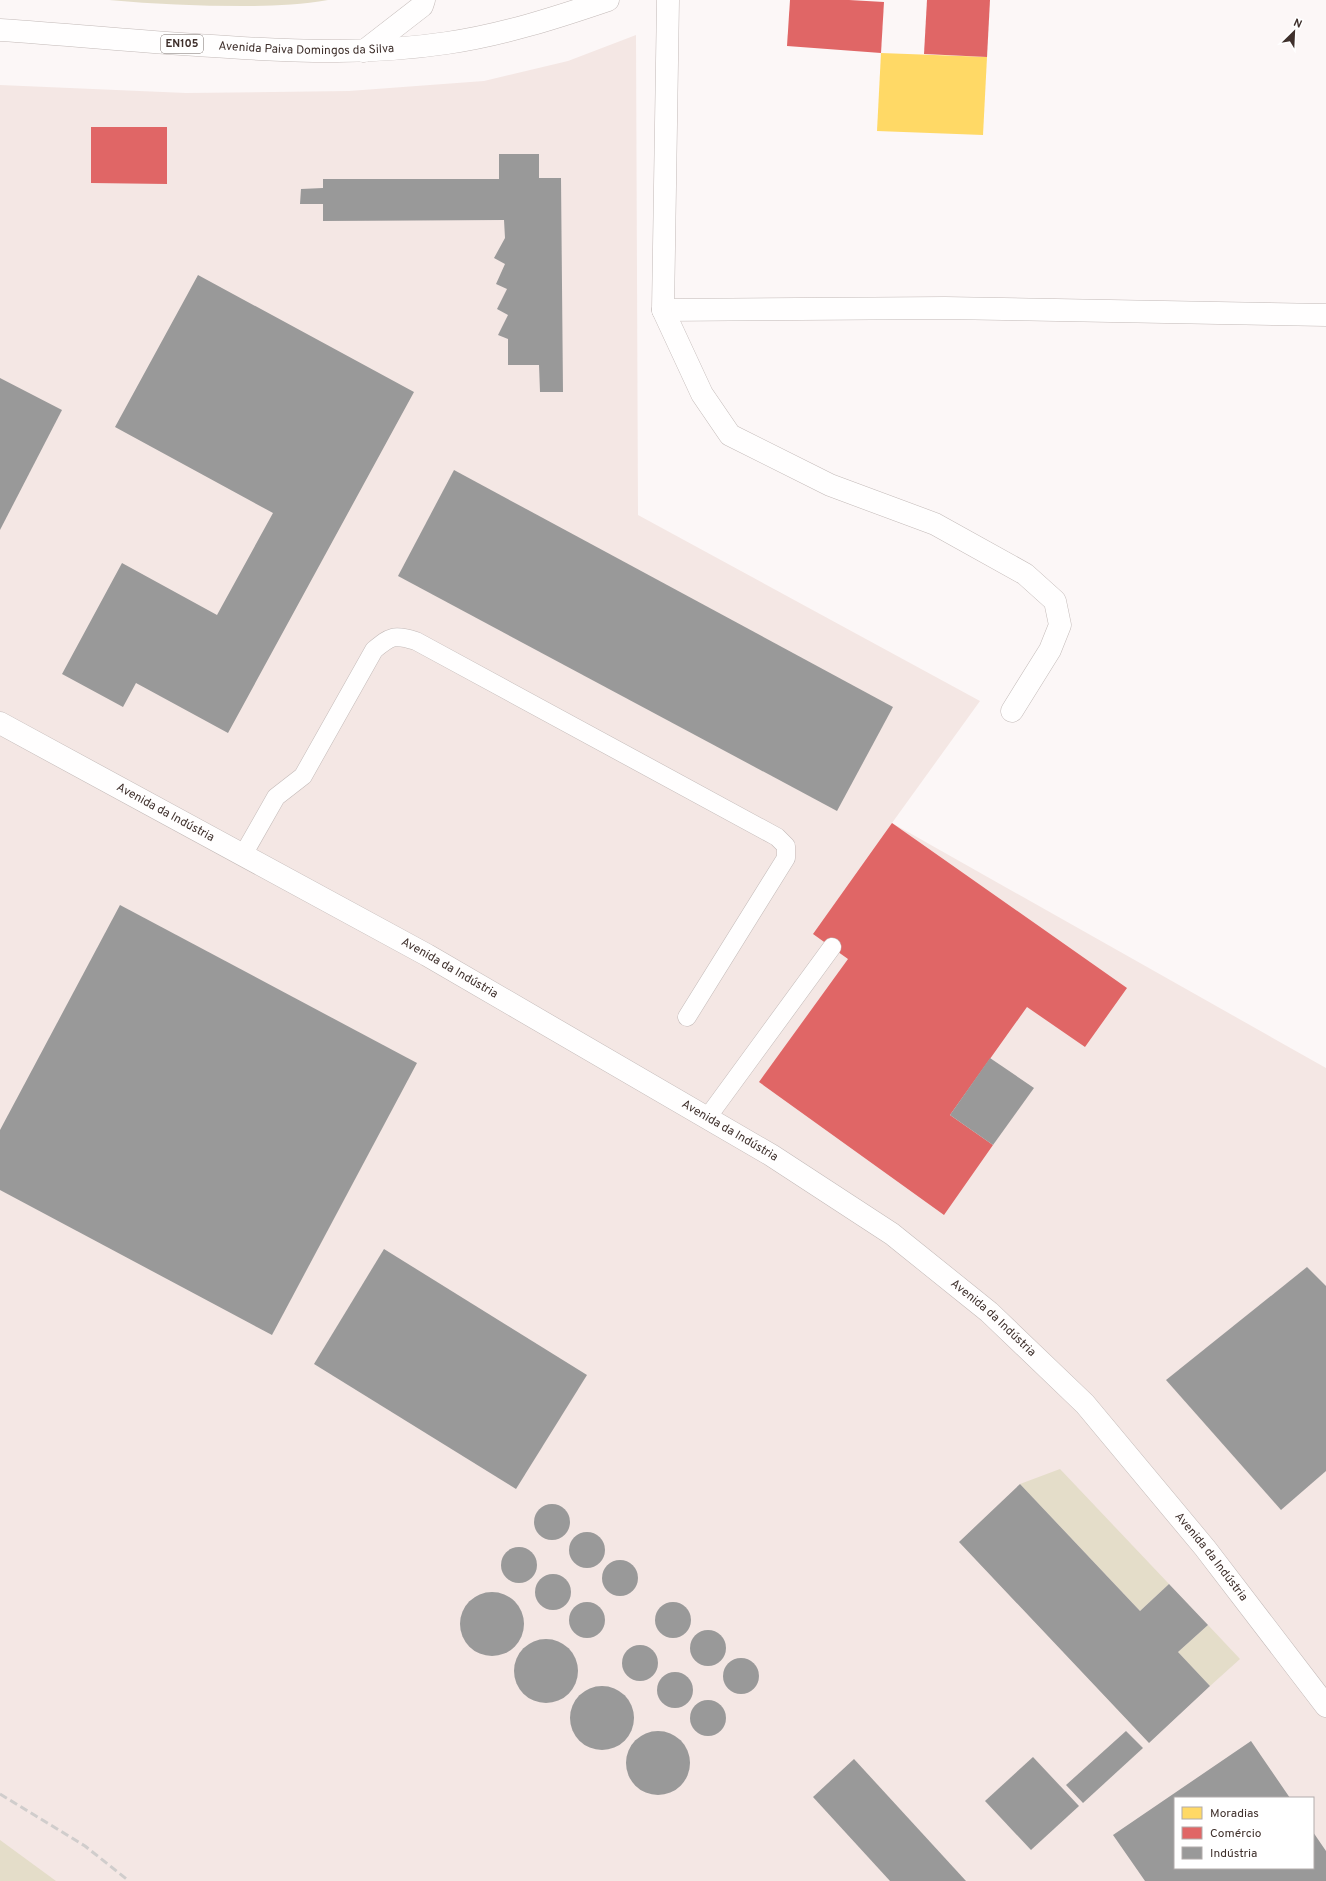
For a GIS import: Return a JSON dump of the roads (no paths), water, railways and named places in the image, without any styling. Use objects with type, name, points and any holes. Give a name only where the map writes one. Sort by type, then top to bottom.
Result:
[{"type":"street","points":[[364,51],[422,6],[424,0]]},
{"type":"street","name":"Avenida Paiva Domingos da Silva","points":[[0,30],[146,42],[285,51],[364,51],[446,43],[515,29],[608,0]]},
{"type":"street","points":[[668,0],[663,310],[702,394],[730,435],[830,485],[935,524],[1025,574],[1055,601],[1060,625],[1050,650],[1012,711]]},
{"type":"street","points":[[663,310],[945,308],[1326,315]]},
{"type":"street","name":"Avenida da Indústria","points":[[0,723],[427,955],[771,1155],[892,1234],[989,1312],[1085,1404],[1205,1548],[1326,1706]]},
{"type":"lane","points":[[243,855],[276,797],[303,776],[374,650],[386,640],[399,636],[416,641],[777,837],[786,846],[786,858],[687,1017]]},
{"type":"lane","points":[[707,1118],[832,947]]},
{"type":"railway","points":[[0,1794],[85,1846],[129,1881]]}]
